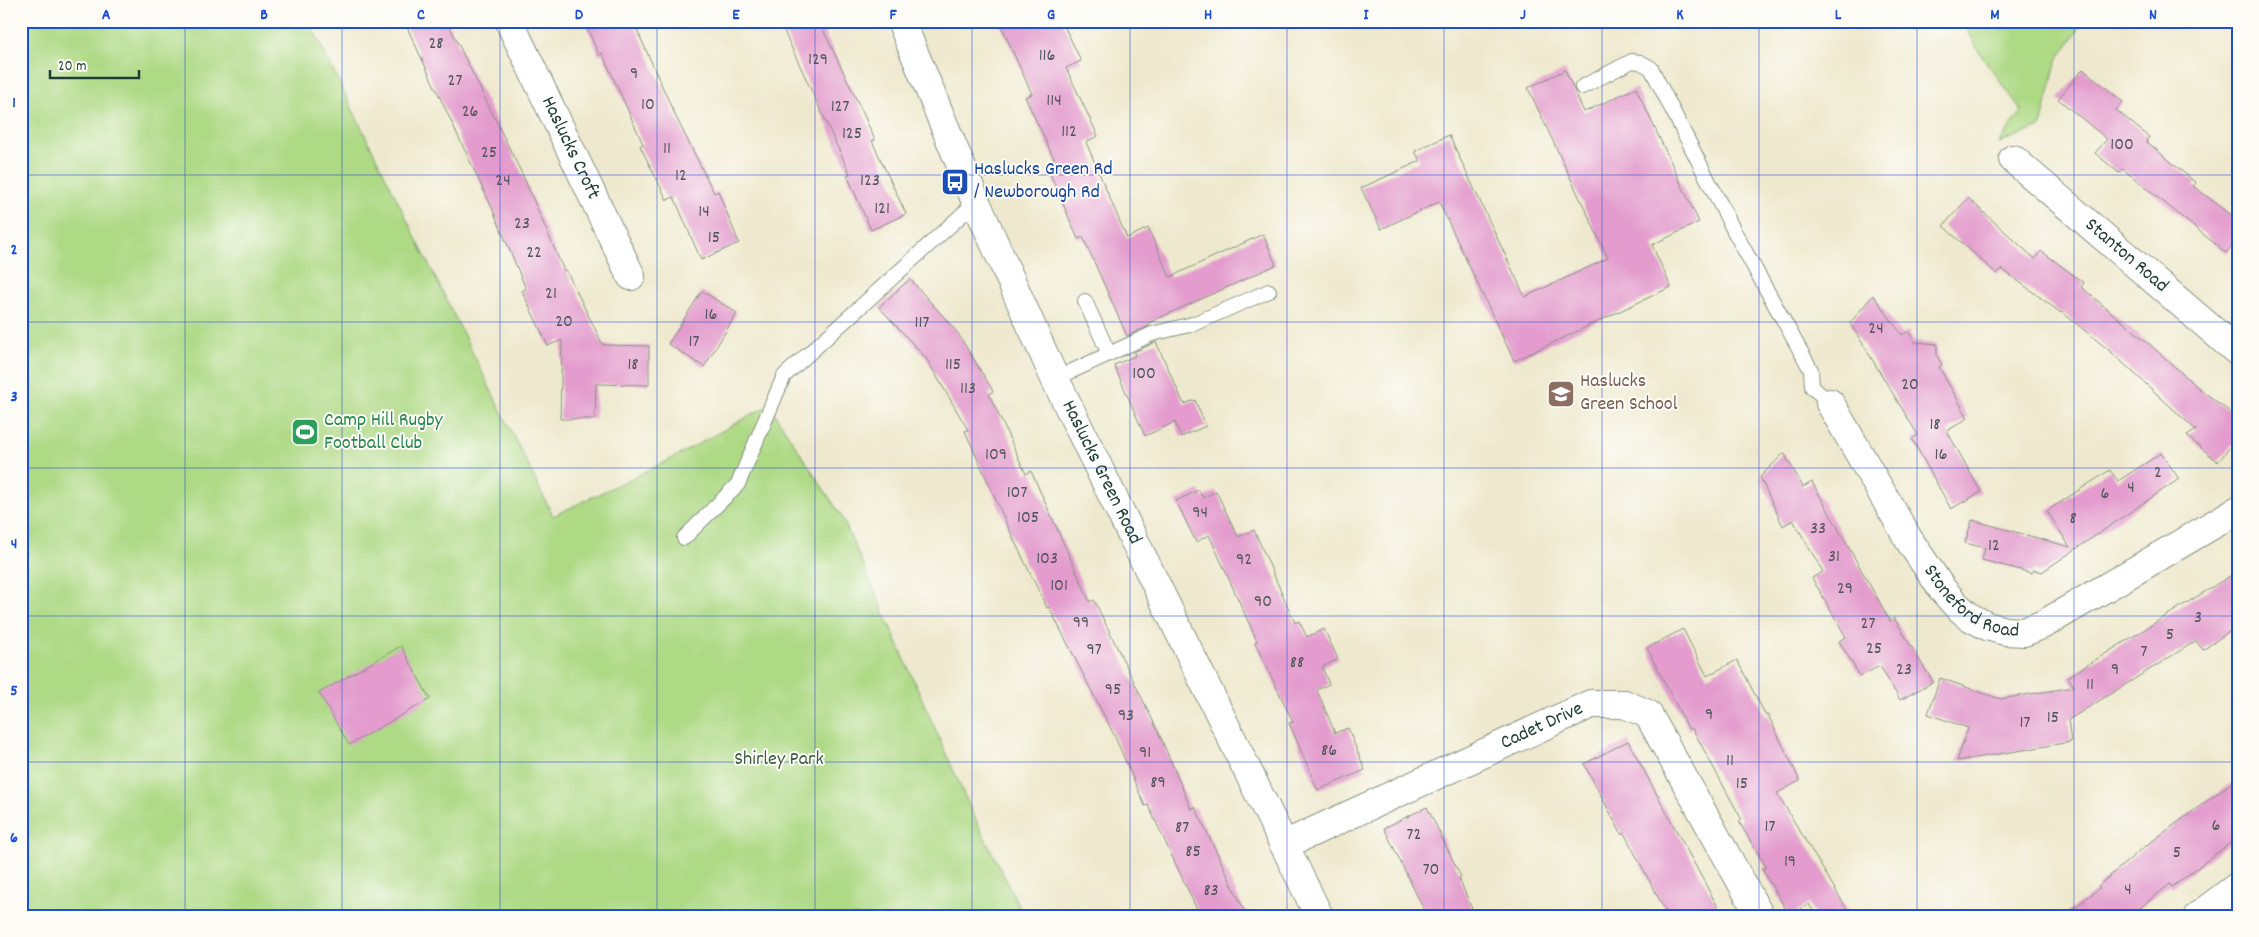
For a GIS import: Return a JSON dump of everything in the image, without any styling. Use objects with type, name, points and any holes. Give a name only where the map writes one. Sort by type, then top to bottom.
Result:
[{"type":"street","name":"Haslucks Croft","points":[[509,21],[631,276]]},
{"type":"street","name":"Haslucks Green Road","points":[[901,21],[976,202],[1055,379],[1319,916]]},
{"type":"street","name":"Stanton Road","points":[[2013,159],[2238,352]]},
{"type":"street","name":"Stoneford Road","points":[[1830,403],[1909,540],[1942,589],[1970,617],[1987,626],[2024,632],[2044,624],[2238,510]]},
{"type":"street","name":"Cadet Drive","points":[[1284,845],[1591,704],[1624,704],[1648,714],[1760,916]]},
{"type":"street","points":[[2198,916],[2238,886]]},
{"type":"lane","points":[[1582,87],[1632,61],[1640,62],[1651,68],[1734,231],[1811,370],[1812,387],[1830,403]]},
{"type":"lane","points":[[684,538],[738,484],[784,376],[976,202]]},
{"type":"lane","points":[[1055,379],[1152,334],[1193,324],[1269,291]]},
{"type":"lane","points":[[1084,301],[1109,354]]},
{"type":"green space","name":"Shirley Park","points":[[21,21],[309,21],[553,516],[671,459],[769,405],[842,517],[970,808],[1024,916],[21,916]]},
{"type":"green space","points":[[1963,21],[2085,21],[2056,62],[2041,127],[1999,143],[2022,111],[1979,52]]},
{"type":"building","points":[[404,21],[447,21],[524,178],[564,271],[566,270],[603,345],[649,346],[649,385],[596,384],[595,419],[560,419],[562,340],[548,346],[522,291],[526,289],[492,208]]},
{"type":"building","points":[[584,21],[633,21],[675,115],[714,193],[718,191],[739,243],[701,260],[674,197],[667,200],[640,146],[643,144],[602,53],[599,55]]},
{"type":"building","points":[[798,21],[819,21],[863,113],[875,140],[872,141],[906,214],[871,230],[847,175],[850,174],[783,29]]},
{"type":"building","points":[[999,21],[1062,21],[1081,61],[1066,68],[1098,136],[1086,142],[1127,238],[1148,228],[1170,277],[1263,234],[1276,265],[1148,323],[1149,326],[1127,336],[1083,237],[1078,239],[1048,169],[1057,165],[1025,97],[1032,94]]},
{"type":"building","points":[[2083,69],[2123,102],[2116,110],[2149,137],[2146,141],[2196,183],[2193,186],[2238,220],[2238,238],[2226,253],[2123,169],[2119,173],[2095,153],[2107,139],[2058,99]]},
{"type":"building","points":[[1565,70],[1584,112],[1636,88],[1699,222],[1652,245],[1671,287],[1514,361],[1439,202],[1381,229],[1361,188],[1420,161],[1415,151],[1449,135],[1525,297],[1608,258],[1528,88]]},
{"type":"building","points":[[1968,198],[2035,259],[2041,251],[2084,283],[2081,287],[2196,386],[2238,418],[2238,437],[2218,462],[2187,436],[2196,430],[2110,351],[2062,312],[2002,269],[1997,274],[1943,226]]},
{"type":"building","points":[[910,279],[957,332],[993,391],[989,394],[1026,474],[1031,471],[1090,602],[1094,600],[1157,729],[1191,809],[1195,807],[1247,916],[1200,916],[1148,805],[1145,806],[1115,737],[1049,607],[1047,608],[1014,540],[965,431],[968,430],[926,358],[879,307]]},
{"type":"building","points":[[702,291],[737,313],[704,367],[668,344]]},
{"type":"building","points":[[1873,295],[1902,335],[1908,331],[1915,342],[1937,344],[1937,356],[1942,365],[1939,367],[1968,418],[1947,431],[1981,492],[1951,509],[1912,439],[1918,435],[1850,323]]},
{"type":"building","points":[[1156,342],[1184,404],[1195,400],[1206,426],[1181,437],[1175,422],[1145,436],[1114,365],[1135,356],[1134,352]]},
{"type":"building","points":[[1784,453],[1803,487],[1812,482],[1890,621],[1894,618],[1933,682],[1900,700],[1880,666],[1860,676],[1839,641],[1846,637],[1812,578],[1823,572],[1793,520],[1783,526],[1760,477]]},
{"type":"building","points":[[2161,453],[2179,479],[2042,572],[2034,570],[2032,573],[1982,560],[1985,548],[1965,543],[1972,520],[2070,547],[2047,511],[2110,470],[2118,481]]},
{"type":"building","points":[[1199,490],[1203,498],[1216,491],[1238,537],[1254,530],[1295,623],[1299,621],[1307,637],[1324,629],[1338,659],[1322,667],[1329,684],[1317,690],[1335,733],[1348,728],[1365,770],[1318,790],[1289,723],[1293,722],[1255,643],[1257,641],[1209,535],[1196,542],[1176,501]]},
{"type":"building","points":[[2238,571],[2238,625],[2203,650],[2196,641],[2068,720],[2071,742],[1957,761],[1968,728],[1928,714],[1940,678],[2000,699],[2074,687],[2068,677]]},
{"type":"building","points":[[1683,629],[1707,676],[1737,660],[1766,716],[1768,715],[1800,781],[1777,793],[1851,916],[1816,916],[1809,904],[1790,916],[1762,869],[1766,867],[1739,822],[1742,820],[1692,728],[1689,730],[1647,648]]},
{"type":"building","points":[[401,646],[430,699],[349,745],[319,693]]},
{"type":"building","points":[[1628,741],[1723,916],[1668,916],[1624,833],[1622,835],[1584,764]]},
{"type":"building","points":[[2238,778],[2238,837],[2172,887],[2170,884],[2130,916],[2063,916],[2100,888],[2098,886],[2143,848]]},
{"type":"building","points":[[1427,807],[1461,877],[1459,878],[1475,916],[1427,916],[1384,828]]},
{"type":"place","name":"Haslucks Green Rd / Newborough Rd","points":[[955,182]]},
{"type":"place","name":"Haslucks Green School","points":[[1561,394]]},
{"type":"place","name":"Camp Hill Rugby Football Club","points":[[305,432]]}]
